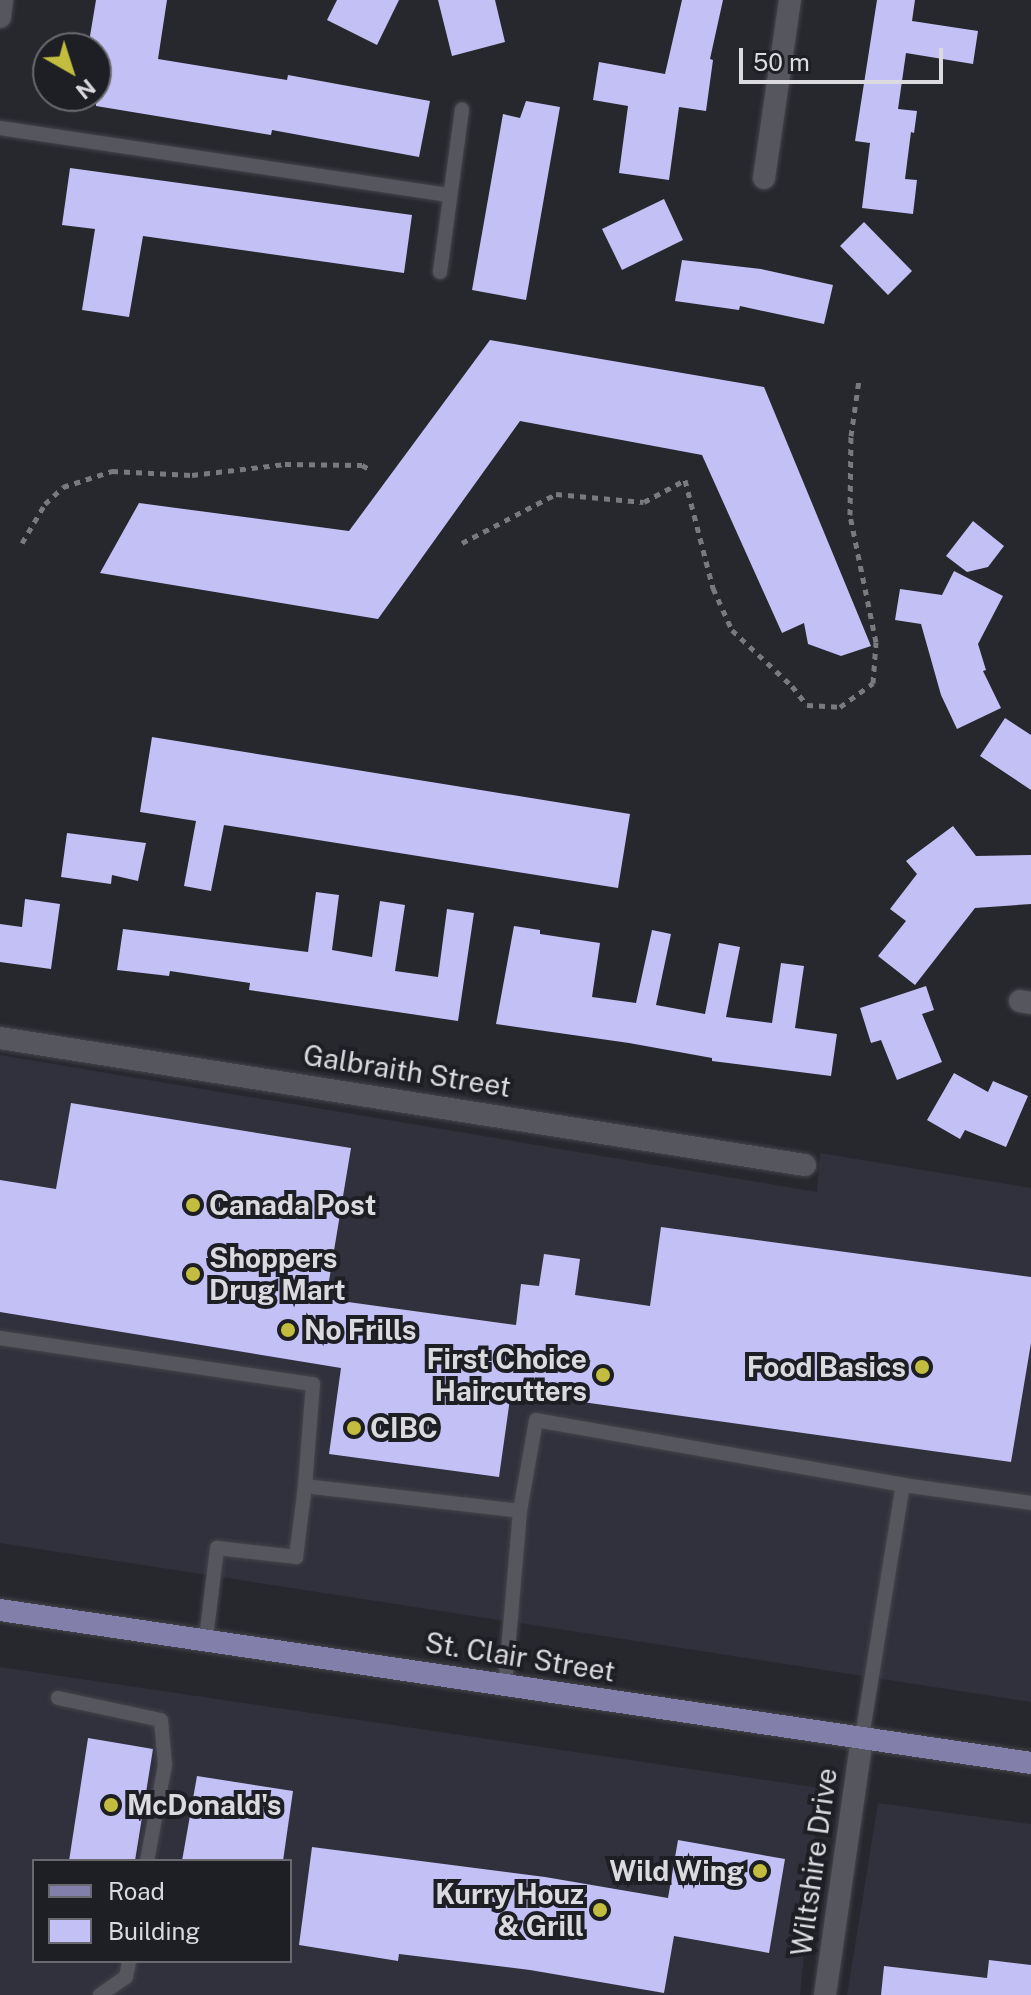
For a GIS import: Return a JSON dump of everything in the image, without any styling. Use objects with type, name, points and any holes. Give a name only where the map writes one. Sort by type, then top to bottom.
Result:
[{"type":"main road","name":"St. Clair Street","points":[[0,1610],[206,1638],[505,1686],[1031,1763]]},
{"type":"street","points":[[0,17],[2,0]]},
{"type":"street","points":[[764,178],[790,0]]},
{"type":"street","name":"Galbraith Street","points":[[0,1038],[805,1165]]},
{"type":"street","name":"Wiltshire Drive","points":[[825,1995],[862,1737]]},
{"type":"lane","points":[[440,272],[462,109]]},
{"type":"lane","points":[[0,128],[449,195]]},
{"type":"lane","points":[[0,1338],[313,1384],[296,1557],[217,1548],[206,1638]]},
{"type":"lane","points":[[505,1686],[520,1511],[536,1420],[903,1485],[1031,1503]]},
{"type":"lane","points":[[862,1737],[903,1485]]},
{"type":"lane","points":[[305,1486],[520,1511]]},
{"type":"lane","points":[[58,1698],[161,1720],[165,1765],[147,1859]]},
{"type":"lane","points":[[100,1995],[126,1977],[129,1963]]},
{"type":"path","points":[[462,543],[556,494],[644,502],[685,480],[713,588],[732,630],[792,686],[807,705],[840,707],[873,683],[876,642],[850,515],[851,436],[859,380]]},
{"type":"path","points":[[22,543],[45,504],[63,487],[112,471],[192,475],[285,464],[362,465],[371,470]]},
{"type":"shaded area","points":[[0,1055],[817,1192],[820,1153],[1031,1188],[1031,1702],[0,1543]]},
{"type":"shaded area","points":[[0,1667],[820,1788],[800,1995],[0,1995]]},
{"type":"shaded area","points":[[878,1803],[1031,1824],[1031,1995],[847,1995]]},
{"type":"building","points":[[96,0],[167,0],[158,59],[287,80],[288,75],[430,101],[419,157],[272,130],[271,135],[112,109],[112,32],[91,32]]},
{"type":"building","points":[[337,0],[399,0],[377,45],[327,20]]},
{"type":"building","points":[[438,0],[495,0],[505,42],[452,56]]},
{"type":"building","points":[[682,0],[723,0],[710,59],[713,60],[706,111],[679,107],[669,180],[619,173],[628,106],[593,100],[599,62],[665,74]]},
{"type":"building","points":[[877,0],[915,0],[912,21],[978,31],[973,64],[906,53],[898,109],[917,111],[905,179],[917,180],[913,214],[862,208],[870,143],[855,141]]},
{"type":"building","points":[[526,101],[560,107],[526,300],[472,290],[503,114],[520,118]]},
{"type":"building","points":[[70,168],[412,215],[404,273],[143,236],[129,317],[82,310],[95,229],[62,225]]},
{"type":"building","points":[[664,199],[683,240],[622,270],[602,229]]},
{"type":"building","points":[[864,222],[912,271],[888,295],[840,246]]},
{"type":"building","points":[[682,260],[761,269],[833,285],[824,324],[740,306],[739,310],[675,301]]},
{"type":"building","points":[[490,340],[764,387],[871,646],[841,656],[808,644],[804,623],[782,633],[702,455],[520,421],[378,619],[100,573],[139,503],[349,531]]},
{"type":"building","points":[[973,521],[1004,546],[988,567],[967,572],[946,556]]},
{"type":"building","points":[[954,571],[1003,596],[978,644],[986,670],[983,671],[1001,708],[957,729],[941,695],[921,624],[895,620],[900,589],[942,595]]},
{"type":"building","points":[[1005,718],[1031,735],[1031,790],[980,756]]},
{"type":"building","points":[[152,737],[630,814],[618,888],[224,825],[211,891],[184,886],[196,821],[140,812]]},
{"type":"building","points":[[953,826],[976,856],[1031,855],[1031,904],[975,908],[915,985],[878,956],[906,921],[890,909],[917,874],[906,861]]},
{"type":"building","points":[[67,833],[146,843],[138,881],[112,875],[111,884],[61,877]]},
{"type":"building","points":[[316,892],[339,895],[332,950],[372,957],[380,901],[405,905],[395,971],[438,977],[447,909],[474,913],[458,1021],[249,990],[250,983],[170,971],[169,976],[117,970],[123,929],[308,952]]},
{"type":"building","points":[[25,899],[60,904],[51,969],[0,962],[0,924],[22,927]]},
{"type":"building","points":[[514,926],[540,930],[540,934],[600,943],[592,997],[636,1003],[652,930],[671,934],[656,1005],[705,1014],[719,943],[740,947],[726,1017],[772,1023],[781,963],[804,966],[795,1028],[837,1034],[831,1076],[712,1061],[712,1058],[629,1043],[496,1024]]},
{"type":"building","points":[[926,986],[934,1010],[922,1014],[942,1062],[897,1080],[881,1040],[871,1043],[860,1008]]},
{"type":"building","points":[[954,1073],[988,1092],[993,1081],[1028,1096],[1006,1147],[965,1130],[960,1139],[927,1120]]},
{"type":"building","points":[[71,1103],[351,1148],[326,1299],[516,1325],[521,1284],[539,1286],[544,1254],[580,1259],[575,1295],[650,1306],[661,1227],[1031,1277],[1031,1343],[1011,1462],[511,1392],[499,1477],[329,1454],[341,1368],[0,1312],[0,1180],[56,1189]]},
{"type":"building","name":"McDonald's","points":[[88,1738],[153,1749],[135,1859],[69,1859]]},
{"type":"building","points":[[197,1776],[293,1791],[283,1859],[182,1859]]},
{"type":"building","points":[[678,1840],[785,1859],[769,1953],[674,1936],[664,1993],[530,1970],[399,1954],[398,1961],[299,1945],[312,1847],[545,1877],[668,1898]]},
{"type":"building","points":[[989,1960],[1031,1965],[1031,1995],[881,1995],[884,1966],[987,1978]]},
{"type":"place","name":"Canada Post","points":[[193,1205]]},
{"type":"place","name":"Shoppers Drug Mart","points":[[193,1274]]},
{"type":"place","name":"No Frills","points":[[288,1330]]},
{"type":"place","name":"Food Basics","points":[[922,1367]]},
{"type":"place","name":"First Choice Haircutters","points":[[603,1375]]},
{"type":"place","name":"CIBC","points":[[354,1428]]},
{"type":"place","name":"McDonald's","points":[[111,1805]]},
{"type":"place","name":"Wild Wing","points":[[760,1871]]},
{"type":"place","name":"Kurry Houz & Grill","points":[[600,1910]]}]
